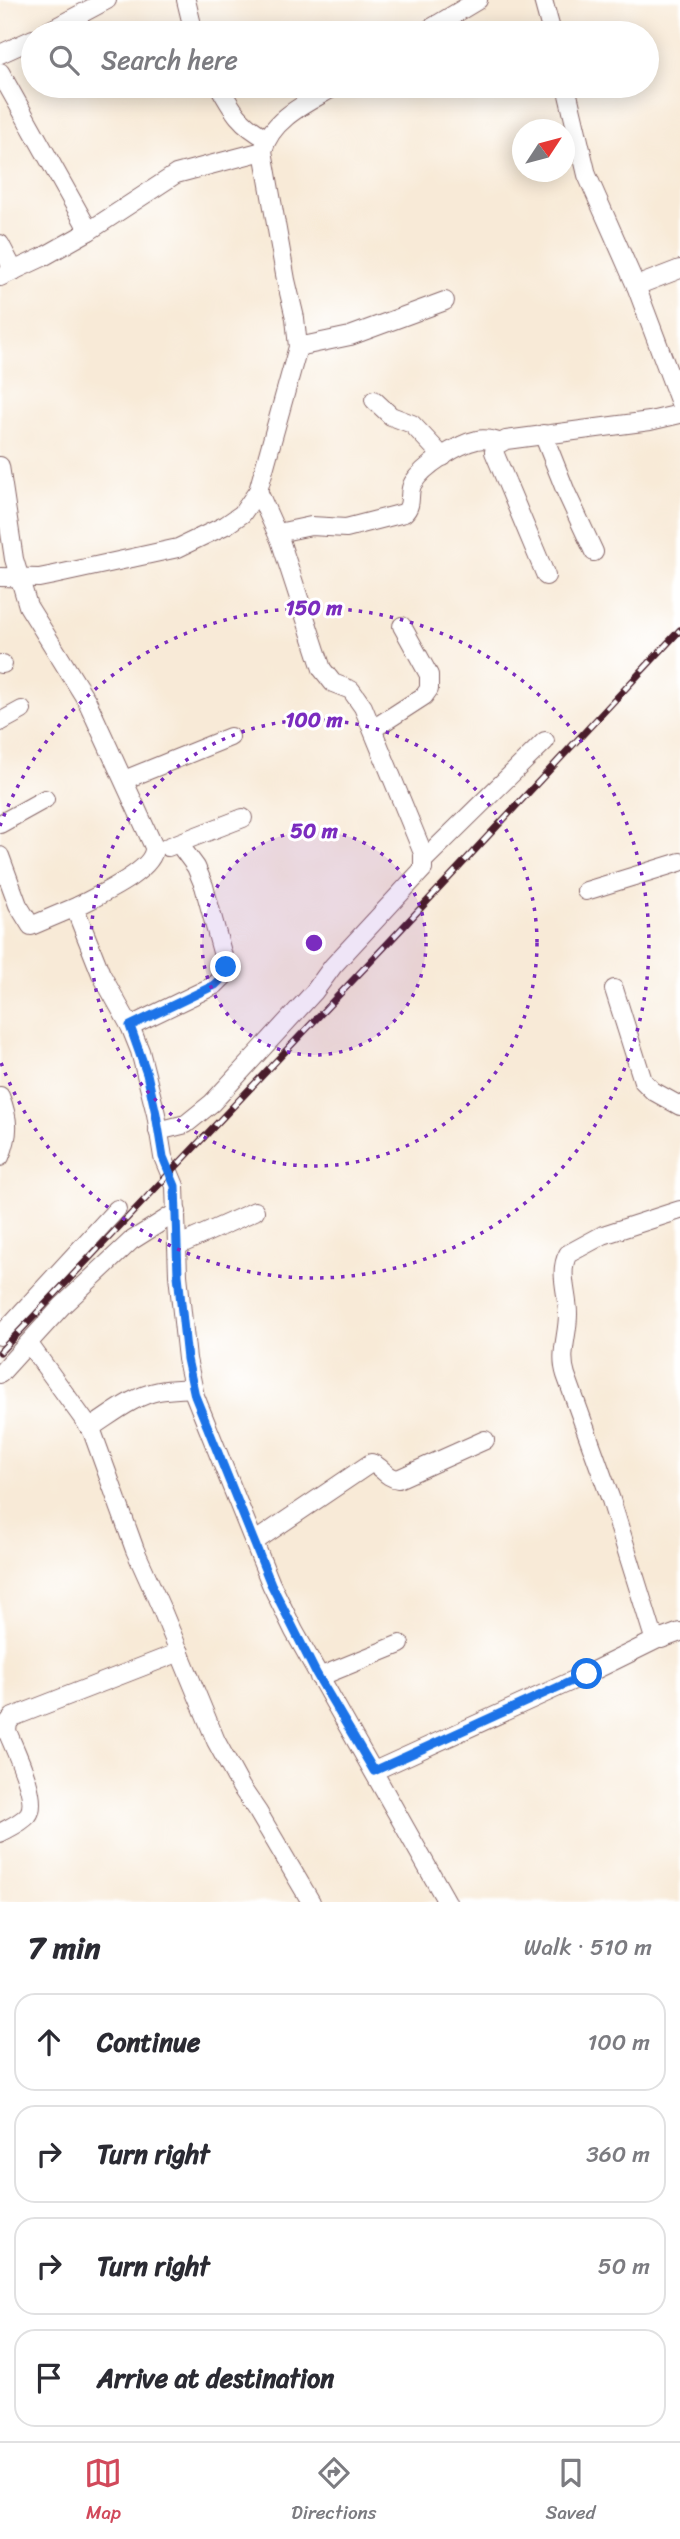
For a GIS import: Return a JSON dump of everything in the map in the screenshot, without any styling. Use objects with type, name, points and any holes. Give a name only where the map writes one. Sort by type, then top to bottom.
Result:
[{"type":"street","points":[[68,21],[107,0]]},
{"type":"street","points":[[186,0],[191,21]]},
{"type":"street","points":[[443,21],[478,0]]},
{"type":"street","points":[[542,0],[548,21]]},
{"type":"street","points":[[0,54],[21,44]]},
{"type":"street","points":[[0,72],[89,231]]},
{"type":"street","points":[[9,577],[38,578],[178,548],[226,525],[242,514],[258,491],[298,347],[265,145],[240,120],[226,98]]},
{"type":"street","points":[[0,244],[7,274],[89,231],[176,174],[265,145],[293,112],[316,98]]},
{"type":"street","points":[[569,98],[587,175],[636,286],[680,403]]},
{"type":"street","points":[[636,286],[680,269]]},
{"type":"street","points":[[298,347],[350,336],[445,301]]},
{"type":"street","points":[[373,400],[391,416],[412,424],[443,457]]},
{"type":"street","points":[[278,533],[311,526],[346,528],[404,513],[410,506],[411,486],[415,480],[443,457],[479,439],[499,442],[650,421],[680,414]]},
{"type":"street","points":[[543,434],[594,552]]},
{"type":"street","points":[[499,442],[494,452],[546,576]]},
{"type":"street","points":[[0,467],[9,577],[80,689],[155,852]]},
{"type":"street","points":[[158,1131],[186,1124],[212,1103],[423,869],[424,860],[373,729],[356,695],[344,685],[327,678],[322,669],[278,533],[258,491]]},
{"type":"street","points":[[373,729],[424,696],[429,689],[429,675],[402,626]]},
{"type":"street","points":[[0,722],[22,710]]},
{"type":"street","points":[[124,780],[230,737]]},
{"type":"street","points":[[424,860],[545,741]]},
{"type":"street","points":[[0,824],[45,799]]},
{"type":"street","points":[[0,856],[18,905],[31,926],[78,906],[132,876],[155,852],[243,818]]},
{"type":"street","points":[[130,1026],[215,985],[225,975],[223,955],[204,886],[196,867],[179,844]]},
{"type":"street","points":[[586,891],[680,862]]},
{"type":"street","points":[[78,906],[77,914],[92,954],[130,1026],[147,1074],[163,1157],[175,1186],[177,1246],[187,1359],[193,1388],[271,1584],[319,1677],[447,1902]]},
{"type":"street","points":[[614,989],[643,1081],[653,1091],[680,1106]]},
{"type":"street","points":[[0,1096],[8,1125],[8,1139],[0,1157]]},
{"type":"street","points":[[0,1336],[117,1209]]},
{"type":"street","points":[[658,1639],[651,1631],[611,1500],[563,1366],[568,1318],[563,1269],[568,1254],[590,1240],[680,1210]]},
{"type":"street","points":[[177,1246],[255,1211]]},
{"type":"street","points":[[0,1374],[62,1306],[131,1241],[177,1212]]},
{"type":"street","points":[[29,1344],[90,1429],[135,1550],[227,1763],[311,1902]]},
{"type":"street","points":[[90,1429],[145,1395],[193,1388]]},
{"type":"street","points":[[254,1542],[371,1463],[390,1477],[398,1479],[485,1440]]},
{"type":"street","points":[[374,1771],[539,1697],[658,1639],[680,1632]]},
{"type":"street","points":[[319,1677],[400,1644]]},
{"type":"street","points":[[0,1833],[23,1819],[32,1807],[27,1784],[4,1726],[20,1714],[180,1652]]},
{"type":"railway","points":[[0,1352],[391,940],[680,630]]},
{"type":"route","points":[[226,967],[225,975],[215,985],[130,1026],[147,1074],[163,1157],[175,1186],[178,1275],[187,1359],[195,1396],[271,1584],[294,1631],[374,1771],[587,1674]]}]
